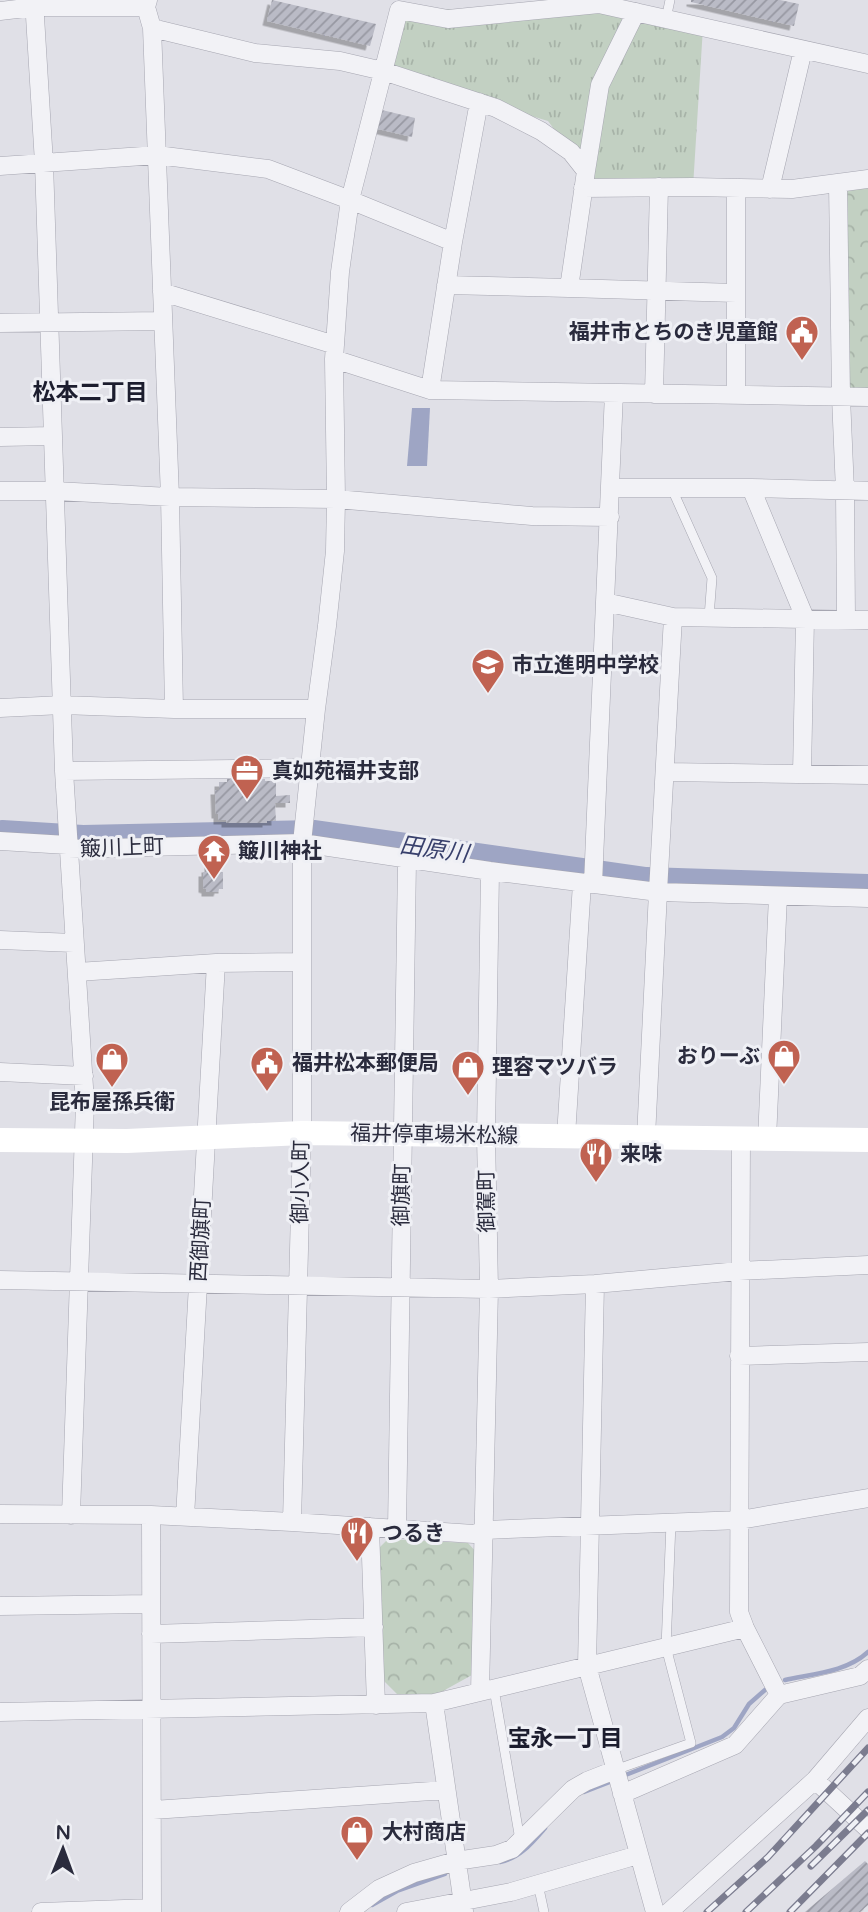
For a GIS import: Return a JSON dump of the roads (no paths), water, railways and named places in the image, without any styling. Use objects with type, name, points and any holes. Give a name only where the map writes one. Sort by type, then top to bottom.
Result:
[{"type":"main road","name":"福井停車場米松線","points":[[0,1140],[83,1142],[302,1133],[868,1140]]},
{"type":"street","points":[[34,4],[44,163],[67,847],[84,1076],[71,1515]]},
{"type":"street","points":[[0,11],[34,4],[147,4],[152,29],[170,497],[174,709]]},
{"type":"street","name":"御小人町","points":[[292,1522],[302,1133],[302,843],[335,551],[334,352],[340,272],[350,200],[399,10],[448,19],[599,4],[636,12]]},
{"type":"street","points":[[569,288],[600,85],[636,12],[868,64]]},
{"type":"street","points":[[152,29],[255,53],[340,61],[383,71],[479,102],[541,131],[571,152],[584,180]]},
{"type":"street","points":[[770,189],[803,50]]},
{"type":"street","points":[[430,390],[453,242],[479,102]]},
{"type":"street","points":[[0,166],[156,155],[268,169],[453,242]]},
{"type":"street","points":[[584,180],[659,187],[792,189],[868,179]]},
{"type":"street","points":[[838,183],[846,619]]},
{"type":"street","points":[[654,394],[659,187]]},
{"type":"street","points":[[736,188],[736,395]]},
{"type":"street","points":[[446,285],[736,293]]},
{"type":"street","points":[[162,292],[334,352],[430,390],[868,397]]},
{"type":"street","points":[[0,323],[163,321]]},
{"type":"street","points":[[566,1136],[587,884],[606,602],[614,393]]},
{"type":"street","points":[[0,437],[53,436]]},
{"type":"street","points":[[611,488],[868,491]]},
{"type":"street","points":[[751,488],[805,618],[802,774]]},
{"type":"street","points":[[0,491],[336,499],[532,516],[610,517]]},
{"type":"street","points":[[606,602],[673,617],[868,620]]},
{"type":"street","points":[[646,1138],[673,617]]},
{"type":"street","points":[[0,708],[62,705],[174,709],[316,709]]},
{"type":"street","points":[[64,771],[310,768]]},
{"type":"street","points":[[666,772],[868,775]]},
{"type":"street","name":"簸川上町","points":[[0,841],[67,847],[302,843],[407,860],[658,892],[868,898]]},
{"type":"street","name":"御旗町","points":[[397,1530],[407,860]]},
{"type":"street","name":"御駕町","points":[[487,1690],[486,1136],[490,871]]},
{"type":"street","points":[[767,1139],[778,896]]},
{"type":"street","points":[[0,940],[74,943]]},
{"type":"street","points":[[77,972],[216,963],[302,962]]},
{"type":"street","name":"西御旗町","points":[[185,1517],[216,963]]},
{"type":"street","points":[[0,1072],[84,1076]]},
{"type":"street","points":[[741,1139],[739,1612],[779,1695]]},
{"type":"street","points":[[0,1280],[488,1289],[868,1265]]},
{"type":"street","points":[[594,1284],[587,1666],[655,1912]]},
{"type":"street","points":[[739,1356],[868,1352]]},
{"type":"street","points":[[0,1514],[151,1515],[474,1534],[485,1530],[740,1520],[868,1498]]},
{"type":"street","points":[[41,1912],[152,1910],[151,1515]]},
{"type":"street","points":[[370,1527],[376,1705]]},
{"type":"street","points":[[0,1606],[151,1604]]},
{"type":"street","points":[[151,1634],[374,1627]]},
{"type":"street","points":[[0,1712],[434,1703],[745,1628]]},
{"type":"street","points":[[622,1794],[735,1745],[779,1695],[860,1676],[868,1670]]},
{"type":"street","points":[[434,1703],[463,1906]]},
{"type":"street","points":[[668,1912],[815,1780],[868,1718]]},
{"type":"street","points":[[349,1912],[379,1889],[414,1873],[512,1849],[573,1789],[615,1770]]},
{"type":"street","points":[[815,1780],[868,1829]]},
{"type":"street","points":[[153,1810],[446,1790]]},
{"type":"street","points":[[406,1912],[463,1906],[638,1854]]},
{"type":"lane","points":[[666,19],[670,0]]},
{"type":"lane","points":[[671,487],[712,578],[709,617]]},
{"type":"lane","points":[[615,1770],[691,1743],[666,1647],[671,1523]]},
{"type":"lane","points":[[487,1690],[520,1840]]},
{"type":"lane","points":[[538,1884],[544,1912]]},
{"type":"water","points":[[412,408],[430,408],[427,466],[407,466]]},
{"type":"waterway","name":"田原川","points":[[2,833],[83,838],[315,833],[646,880],[868,887]]},
{"type":"waterway","points":[[785,1680],[840,1668],[860,1659],[868,1652]]},
{"type":"waterway","points":[[623,1776],[722,1737],[734,1728],[749,1704],[765,1690]]},
{"type":"waterway","points":[[584,1792],[615,1780]]},
{"type":"waterway","points":[[500,1862],[520,1853],[545,1828]]},
{"type":"waterway","points":[[372,1905],[397,1891],[445,1874]]},
{"type":"railway","points":[[707,1912],[768,1857],[868,1748]]},
{"type":"railway","points":[[746,1912],[868,1792]]},
{"type":"railway","points":[[811,1866],[868,1810]]},
{"type":"railway","points":[[790,1912],[868,1833]]},
{"type":"place","name":"福井市とちのき児童館","points":[[802,362]]},
{"type":"place","name":"市立進明中学校","points":[[488,695]]},
{"type":"place","name":"真如苑福井支部","points":[[247,801]]},
{"type":"place","name":"簸川神社","points":[[214,881]]},
{"type":"place","name":"おりーぶ","points":[[784,1086]]},
{"type":"place","name":"昆布屋孫兵衛","points":[[112,1089]]},
{"type":"place","name":"福井松本郵便局","points":[[267,1093]]},
{"type":"place","name":"理容マツバラ","points":[[468,1097]]},
{"type":"place","name":"来味","points":[[596,1184]]},
{"type":"place","name":"つるき","points":[[357,1563]]},
{"type":"place","name":"大村商店","points":[[357,1862]]},
{"type":"district","name":"松本二丁目","points":[[90,393]]},
{"type":"district","name":"宝永一丁目","points":[[565,1739]]}]
